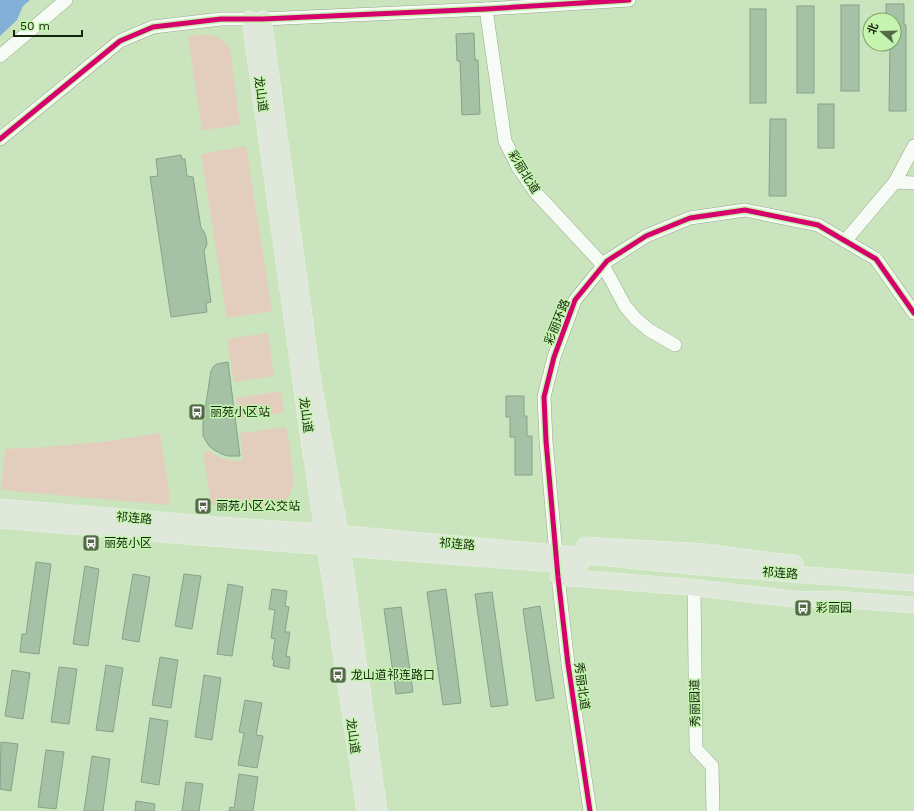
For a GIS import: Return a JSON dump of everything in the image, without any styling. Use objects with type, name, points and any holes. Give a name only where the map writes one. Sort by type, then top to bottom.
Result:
[{"type":"main road","name":"龙山道","points":[[257,19],[308,432],[365,811]]},
{"type":"main road","name":"龙山道","points":[[257,19],[313,382],[340,540],[379,811]]},
{"type":"main road","name":"祁连路","points":[[0,507],[202,524],[324,539]]},
{"type":"main road","name":"祁连路","points":[[0,520],[198,537],[340,540],[557,559],[695,575],[914,594]]},
{"type":"main road","points":[[557,559],[628,548],[704,552],[777,562],[914,573]]},
{"type":"main road","name":"祁连路","points":[[557,559],[700,567],[914,583]]},
{"type":"main road","points":[[557,559],[694,588],[793,599],[914,605]]},
{"type":"street","points":[[0,56],[66,0]]},
{"type":"street","points":[[0,139],[120,41],[153,27],[221,19],[257,19],[486,9],[628,0]]},
{"type":"street","name":"彩丽北道","points":[[486,9],[506,141],[518,167],[536,193],[604,265],[625,306],[632,314],[649,330],[675,345]]},
{"type":"street","points":[[845,240],[895,182],[914,146]]},
{"type":"street","points":[[895,182],[914,183]]},
{"type":"street","name":"彩丽环路","points":[[557,559],[546,441],[544,397],[554,356],[575,300],[607,261],[646,236],[690,218],[745,210],[818,225],[845,240],[876,259],[914,313]]},
{"type":"street","name":"秀丽北道","points":[[557,559],[568,664],[590,811]]},
{"type":"street","name":"秀丽园道","points":[[694,588],[696,750],[712,766],[714,811]]},
{"type":"shaded area","points":[[198,35],[216,37],[230,48],[240,125],[202,130],[188,37]]},
{"type":"shaded area","points":[[246,146],[272,311],[227,318],[201,154]]},
{"type":"shaded area","points":[[268,333],[274,376],[234,382],[227,339]]},
{"type":"shaded area","points":[[281,391],[284,413],[239,419],[236,398]]},
{"type":"shaded area","points":[[286,427],[293,476],[293,484],[288,497],[276,506],[266,509],[214,506],[211,503],[203,453],[210,451],[225,459],[234,461],[243,460],[240,433]]},
{"type":"shaded area","points":[[160,433],[169,491],[168,505],[1,490],[5,449],[111,441]]},
{"type":"water","points":[[0,0],[30,0],[23,6],[17,20],[0,36]]},
{"type":"building","points":[[886,4],[904,4],[904,25],[906,25],[906,111],[889,111],[890,52],[902,52],[902,12],[886,12]]},
{"type":"building","points":[[841,5],[859,5],[859,91],[841,91]]},
{"type":"building","points":[[797,6],[814,6],[814,93],[797,93]]},
{"type":"building","points":[[750,9],[766,9],[766,103],[750,103]]},
{"type":"building","points":[[474,33],[475,60],[478,60],[480,114],[462,115],[460,61],[457,61],[456,34]]},
{"type":"building","points":[[818,104],[834,104],[834,148],[818,148]]},
{"type":"building","points":[[770,119],[786,119],[786,196],[769,196]]},
{"type":"building","points":[[181,155],[182,159],[185,159],[187,176],[193,177],[201,228],[206,237],[207,244],[204,251],[211,302],[206,303],[207,312],[171,317],[150,177],[158,176],[156,159]]},
{"type":"building","points":[[228,362],[240,456],[228,456],[214,450],[209,446],[203,436],[203,422],[211,371],[217,364]]},
{"type":"building","points":[[506,396],[524,396],[524,416],[527,416],[527,436],[532,436],[532,475],[515,475],[515,437],[510,437],[510,417],[506,417]]},
{"type":"building","points":[[36,562],[51,564],[39,654],[20,652],[22,634],[26,634]]},
{"type":"building","points":[[85,566],[99,569],[88,646],[73,644]]},
{"type":"building","points":[[133,574],[150,577],[139,642],[122,639]]},
{"type":"building","points":[[184,574],[201,576],[192,629],[175,626]]},
{"type":"building","points":[[228,584],[243,587],[232,656],[217,654]]},
{"type":"building","points":[[272,589],[287,591],[285,606],[289,607],[285,632],[290,632],[286,656],[290,657],[289,669],[273,666],[274,660],[272,659],[275,639],[271,638],[275,610],[269,609]]},
{"type":"building","points":[[446,589],[461,703],[443,705],[427,592]]},
{"type":"building","points":[[492,592],[508,705],[491,707],[475,594]]},
{"type":"building","points":[[540,606],[554,698],[536,701],[523,609]]},
{"type":"building","points":[[401,607],[413,692],[396,694],[384,609]]},
{"type":"building","points":[[160,657],[178,660],[171,708],[152,705]]},
{"type":"building","points":[[106,665],[123,668],[113,732],[96,730]]},
{"type":"building","points":[[59,667],[77,669],[69,724],[51,722]]},
{"type":"building","points":[[12,670],[30,673],[23,719],[5,716]]},
{"type":"building","points":[[204,675],[221,678],[212,740],[195,737]]},
{"type":"building","points":[[245,700],[262,703],[256,735],[263,736],[257,768],[238,765],[244,733],[239,732]]},
{"type":"building","points":[[150,718],[168,721],[159,785],[141,782]]},
{"type":"building","points":[[1,742],[18,744],[11,791],[0,789]]},
{"type":"building","points":[[46,750],[64,752],[56,809],[38,807]]},
{"type":"building","points":[[92,756],[110,759],[103,811],[84,811]]},
{"type":"building","points":[[239,774],[258,777],[253,811],[229,811],[230,807],[234,808]]},
{"type":"building","points":[[186,782],[203,784],[199,811],[182,811]]},
{"type":"building","points":[[136,801],[155,804],[154,811],[135,811]]},
{"type":"cycle path","points":[[0,139],[120,41],[153,27],[221,19],[263,19],[486,9],[629,0]]},
{"type":"cycle path","points":[[590,811],[568,664],[558,577],[546,441],[544,397],[554,357],[575,300],[607,261],[646,236],[690,218],[745,210],[818,225],[876,259],[914,313]]},
{"type":"place","name":"丽苑小区站","points":[[197,412]]},
{"type":"place","name":"丽苑小区公交站","points":[[203,506]]},
{"type":"place","name":"丽苑小区","points":[[91,543]]},
{"type":"place","name":"彩丽园","points":[[803,608]]},
{"type":"place","name":"龙山道祁连路口","points":[[338,675]]}]
